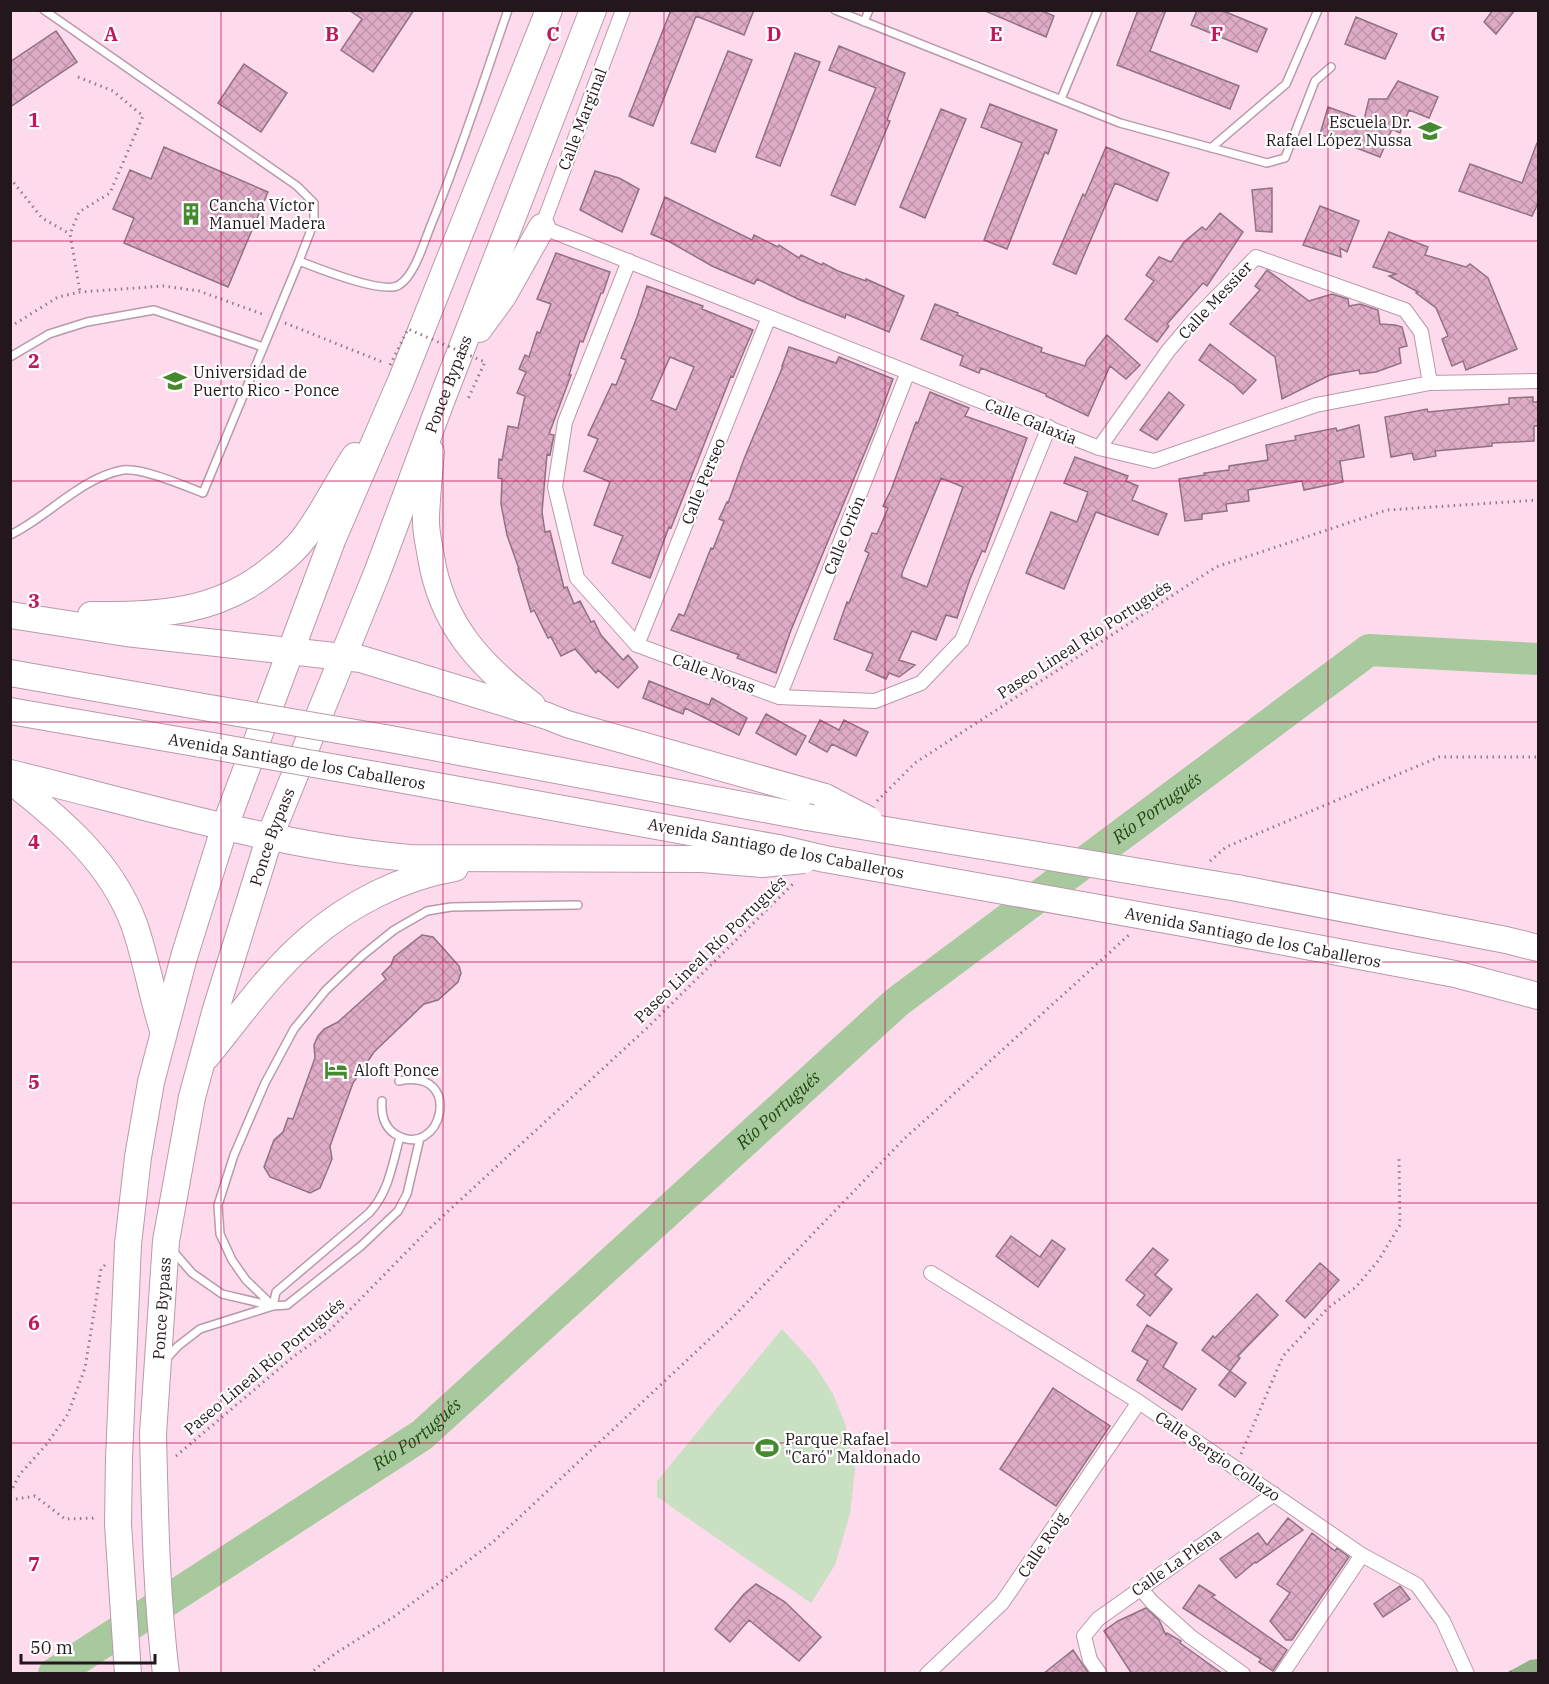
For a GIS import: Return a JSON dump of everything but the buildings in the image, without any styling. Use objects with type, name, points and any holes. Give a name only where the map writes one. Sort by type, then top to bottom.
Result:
[{"type":"highway","points":[[128,1674],[118,1524],[128,1244],[138,1156],[163,1030],[225,826],[333,538],[392,401],[549,10]]},
{"type":"highway","name":"Ponce Bypass","points":[[166,1674],[161,1638],[155,1528],[153,1434],[166,1240],[189,1108],[216,1009],[270,836],[343,657],[593,10]]},
{"type":"highway","points":[[462,347],[478,330],[503,296],[542,227]]},
{"type":"highway","points":[[15,616],[163,613],[193,609],[248,587],[283,560],[302,541],[339,480],[392,401]]},
{"type":"highway","points":[[432,424],[426,518],[439,593],[471,650],[504,683],[547,716]]},
{"type":"highway","points":[[15,616],[126,633],[361,659],[567,724],[825,797],[894,832]]},
{"type":"highway","points":[[10,673],[385,738],[807,817],[1237,888],[1539,948]]},
{"type":"highway","name":"Avenida Santiago de los Caballeros","points":[[10,711],[376,775],[770,856],[825,859],[1194,925],[1455,974],[1539,996]]},
{"type":"highway","points":[[10,773],[225,826],[377,855],[409,858],[503,859],[702,859],[770,856]]},
{"type":"highway","points":[[10,780],[57,816],[84,844],[121,894],[134,925],[163,1030]]},
{"type":"highway","points":[[201,1063],[271,977],[308,939],[342,914],[376,894],[414,879],[449,869],[503,859]]},
{"type":"street","name":"Calle Marginal","points":[[542,227],[623,10]]},
{"type":"street","name":"Calle Galaxia","points":[[542,227],[1099,448],[1154,461],[1316,405],[1430,383],[1539,381]]},
{"type":"street","name":"Calle Messier","points":[[1099,448],[1168,351],[1195,319],[1256,257],[1405,310],[1421,332],[1430,383]]},
{"type":"street","name":"Calle Novas","points":[[628,261],[565,422],[555,487],[577,578],[637,645],[779,697],[875,701],[921,683],[962,640],[1049,428]]},
{"type":"street","name":"Calle Perseo","points":[[637,645],[769,317]]},
{"type":"street","name":"Calle Orión","points":[[779,697],[908,372]]},
{"type":"street","name":"Calle Sergio Collazo","points":[[932,1273],[1139,1402],[1362,1555],[1417,1585],[1443,1622],[1467,1674]]},
{"type":"street","name":"Calle Roig","points":[[927,1674],[1002,1603],[1139,1402]]},
{"type":"street","name":"Calle La Plena","points":[[1100,1674],[1090,1660],[1084,1636],[1098,1619],[1274,1494]]},
{"type":"street","points":[[1282,1674],[1362,1555]]},
{"type":"street","points":[[1140,1588],[1191,1637],[1243,1674]]},
{"type":"lane","points":[[10,535],[86,484],[124,470],[162,477],[203,493],[314,222],[314,203],[297,186],[44,10]]},
{"type":"lane","points":[[299,261],[323,271],[383,288],[399,285],[413,269],[449,182],[508,10]]},
{"type":"lane","points":[[835,10],[1120,123],[1267,163],[1285,158],[1315,81],[1331,68]]},
{"type":"lane","points":[[864,22],[869,10]]},
{"type":"lane","points":[[1061,99],[1098,10]]},
{"type":"lane","points":[[1211,148],[1286,84],[1318,10]]},
{"type":"lane","points":[[10,357],[49,334],[87,322],[154,310],[263,347]]},
{"type":"lane","points":[[273,1305],[246,1280],[232,1260],[220,1234],[218,1205],[234,1155],[265,1083],[294,1029],[326,990],[363,955],[394,930],[427,911],[451,907],[578,905]]},
{"type":"lane","points":[[382,1101],[385,1123],[400,1137],[420,1138],[435,1127],[441,1109],[436,1091],[421,1080],[412,1078],[399,1081]]},
{"type":"lane","points":[[273,1305],[276,1292],[379,1203],[385,1193],[400,1137]]},
{"type":"lane","points":[[166,1240],[192,1273],[222,1294],[273,1305],[287,1305],[361,1246],[398,1210],[407,1194],[420,1138]]},
{"type":"lane","points":[[157,1370],[178,1347],[200,1329],[273,1305]]},
{"type":"path","points":[[78,77],[113,91],[143,116],[110,193],[79,212],[70,234],[80,292]]},
{"type":"path","points":[[10,178],[42,219],[70,234]]},
{"type":"path","points":[[390,365],[408,329],[484,362],[467,401]]},
{"type":"path","name":"Paseo Lineal Río Portugués","points":[[875,804],[915,763],[1216,567],[1387,510],[1539,500]]},
{"type":"path","points":[[1209,862],[1226,847],[1439,757],[1539,758]]},
{"type":"path","name":"Paseo Lineal Río Portugués","points":[[174,1458],[293,1357],[329,1331],[432,1227],[646,1028],[801,876]]},
{"type":"path","points":[[309,1674],[336,1653],[395,1616],[493,1542],[732,1318],[911,1132],[1131,933]]},
{"type":"path","points":[[1235,1467],[1283,1356],[1328,1308],[1356,1287],[1378,1261],[1400,1225],[1399,1159]]},
{"type":"path","points":[[10,1493],[20,1474],[46,1445],[68,1414],[85,1368],[101,1269],[128,1244]]},
{"type":"path","points":[[10,1500],[35,1496],[65,1519],[93,1518]]},
{"type":"green space","name":"Parque Rafael \"Caró\" Maldonado","points":[[782,1329],[814,1364],[833,1394],[846,1426],[855,1469],[850,1514],[835,1565],[811,1603],[657,1497],[657,1481]]},
{"type":"green space","points":[[1538,1659],[1538,1673],[1506,1673],[1530,1660]]},
{"type":"waterway","name":"Río Portugués","points":[[54,1674],[422,1435],[897,1002],[1369,650],[1538,659]]},
{"type":"place","name":"Escuela Dr. Rafael López Nussa","points":[[1430,131]]},
{"type":"place","name":"Cancha Víctor Manuel Madera","points":[[191,214]]},
{"type":"place","name":"Universidad de Puerto Rico - Ponce","points":[[175,381]]},
{"type":"place","name":"Aloft Ponce","points":[[336,1070]]},
{"type":"place","name":"Parque Rafael \"Caró\" Maldonado","points":[[767,1448]]}]
